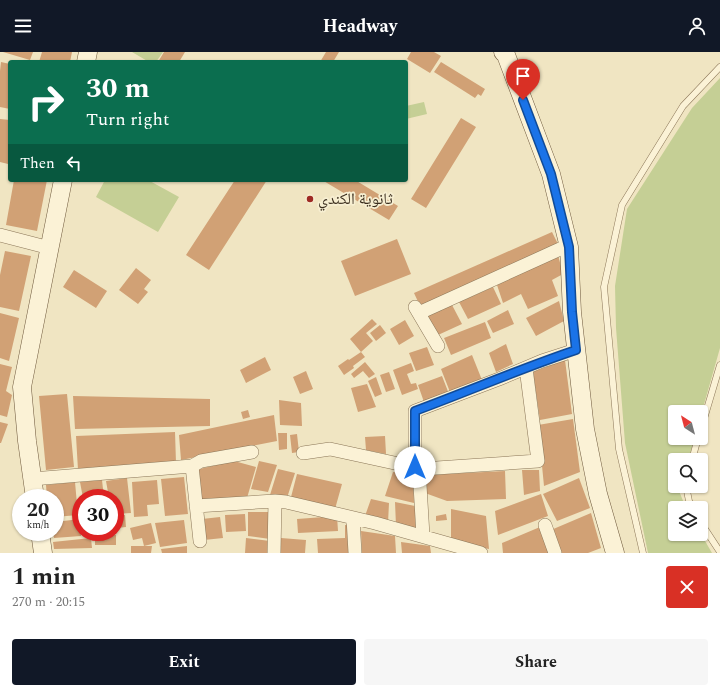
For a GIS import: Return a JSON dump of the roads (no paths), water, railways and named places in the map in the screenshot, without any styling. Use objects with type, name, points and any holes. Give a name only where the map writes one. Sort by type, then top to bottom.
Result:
[{"type":"main road","points":[[503,52],[506,55],[551,174],[568,245],[572,312],[585,429],[598,494],[615,553]]},
{"type":"main road","points":[[34,489],[22,387],[63,182]]},
{"type":"main road","points":[[41,541],[43,553]]},
{"type":"street","points":[[0,235],[50,248]]},
{"type":"street","points":[[438,346],[417,310],[568,245]]},
{"type":"street","points":[[423,536],[417,468],[415,411],[542,361],[576,350]]},
{"type":"street","points":[[303,453],[330,449],[417,468],[538,461],[526,368]]},
{"type":"street","points":[[32,479],[192,466],[202,461],[252,452]]},
{"type":"street","points":[[192,466],[200,541]]},
{"type":"street","points":[[196,506],[275,501],[286,502],[423,536],[481,553]]},
{"type":"street","points":[[274,553],[275,501]]},
{"type":"street","points":[[353,518],[355,553]]},
{"type":"street","points":[[545,525],[555,553]]},
{"type":"lane","points":[[643,553],[619,449],[604,287],[622,205],[683,106],[720,67]]},
{"type":"lane","points":[[708,405],[720,365]]},
{"type":"lane","points":[[708,534],[720,552]]},
{"type":"place","name":"ثانوية الكندي","points":[[310,199]]}]
